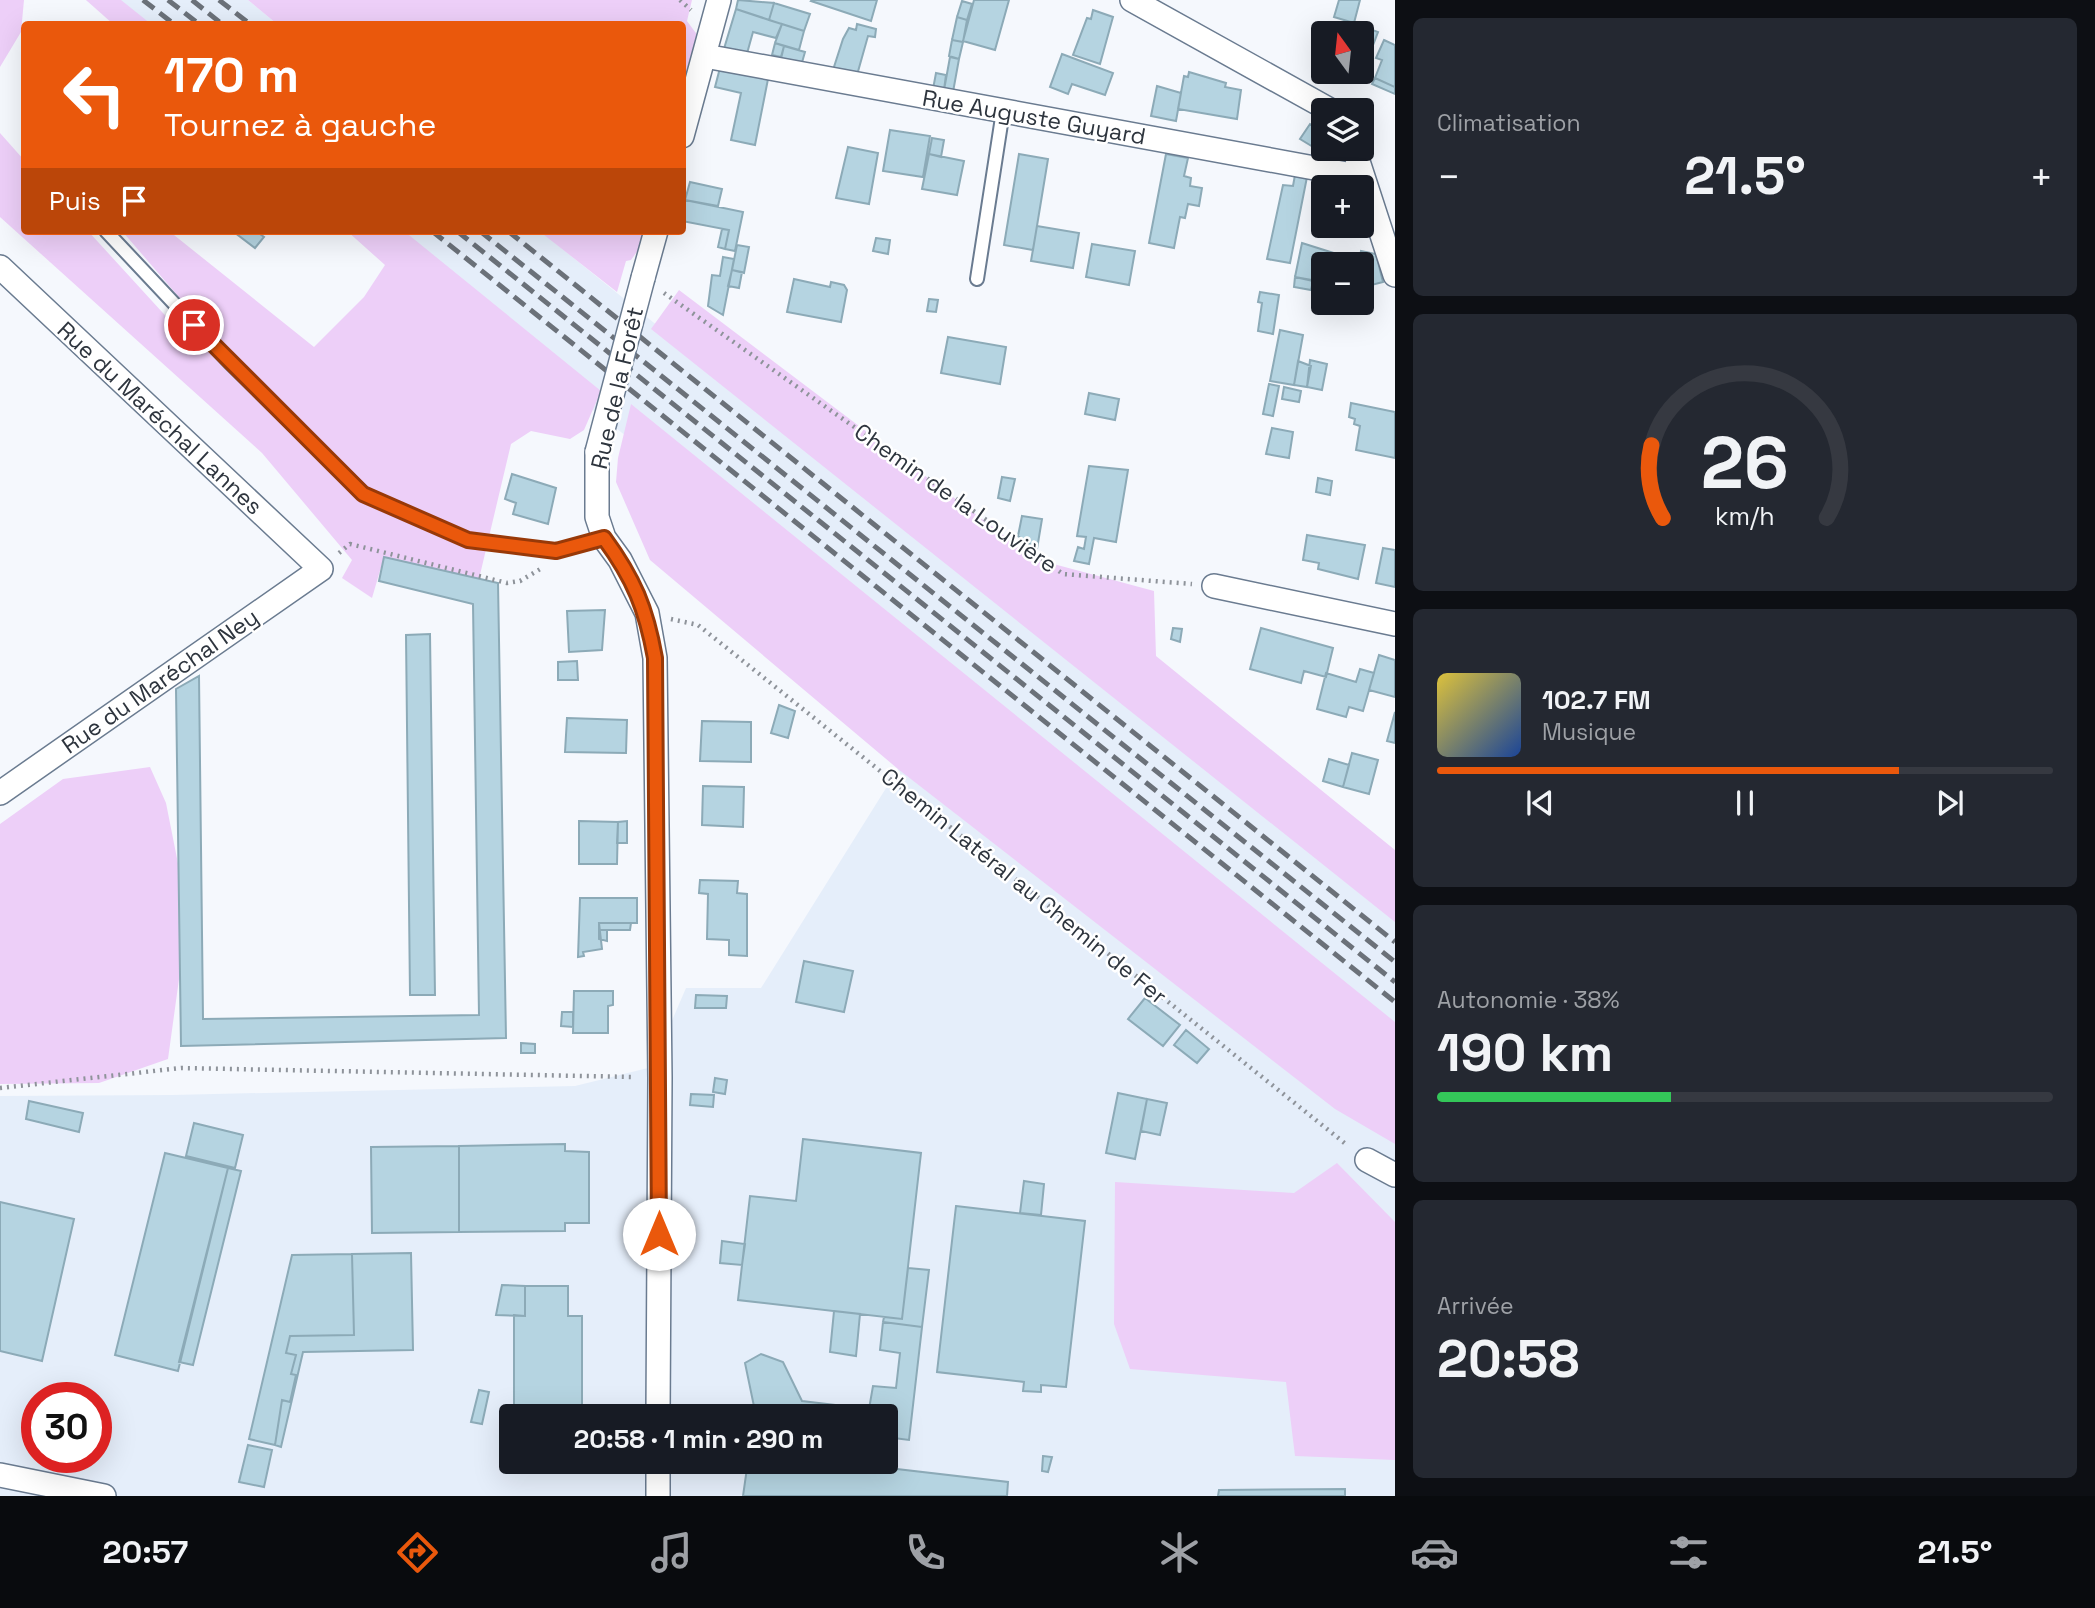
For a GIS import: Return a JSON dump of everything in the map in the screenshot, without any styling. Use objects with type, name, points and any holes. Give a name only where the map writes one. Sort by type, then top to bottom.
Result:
[{"type":"street","points":[[686,122],[719,0]]},
{"type":"street","points":[[1132,0],[1311,100]]},
{"type":"street","name":"Rue Auguste Guyard","points":[[705,56],[1352,175]]},
{"type":"street","points":[[1374,211],[1395,275]]},
{"type":"street","name":"Rue de la Forêt","points":[[655,235],[597,452],[597,517],[604,538],[620,560],[647,613],[655,658],[660,1078],[658,1404]]},
{"type":"street","name":"Rue du Maréchal Lannes","points":[[0,267],[321,569]]},
{"type":"street","name":"Rue du Maréchal Ney","points":[[0,793],[321,569]]},
{"type":"street","points":[[1214,586],[1395,624]]},
{"type":"street","points":[[1367,1160],[1395,1175]]},
{"type":"street","points":[[658,1474],[658,1496]]},
{"type":"street","points":[[0,1475],[104,1496]]},
{"type":"lane","points":[[977,279],[1003,111]]},
{"type":"lane","points":[[110,235],[230,363],[363,494],[468,540],[556,551],[604,538]]},
{"type":"path","name":"Chemin de la Louvière","points":[[643,278],[1063,574],[1214,586]]},
{"type":"path","points":[[321,569],[350,544],[507,583],[538,573],[556,551]]},
{"type":"path","name":"Chemin Latéral au Chemin de Fer","points":[[647,613],[698,625],[1367,1160]]},
{"type":"path","points":[[0,1088],[181,1068],[660,1078]]},
{"type":"shaded area","points":[[0,0],[24,0],[21,32],[0,67]]},
{"type":"shaded area","points":[[86,0],[248,0],[273,21],[112,21]]},
{"type":"shaded area","points":[[86,0],[121,0],[147,21],[110,21]]},
{"type":"shaded area","points":[[248,0],[692,0],[687,21],[698,36],[686,80],[686,21],[273,21]]},
{"type":"shaded area","points":[[0,133],[21,157],[21,235],[92,235],[184,336],[203,325],[125,235],[174,235],[314,347],[364,297],[385,265],[351,235],[409,235],[601,391],[584,430],[570,439],[531,431],[511,444],[479,579],[384,557],[372,598],[342,578],[352,560],[262,453],[0,217]]},
{"type":"shaded area","points":[[370,235],[545,235],[1395,920],[1395,1496],[0,1496],[0,1096],[575,1086],[652,1067],[686,988],[761,988],[948,689]]},
{"type":"shaded area","points":[[544,235],[644,235],[641,246],[631,260],[626,261],[617,292]]},
{"type":"shaded area","points":[[679,290],[1035,559],[1154,591],[1156,656],[1395,850],[1395,922],[651,329]]},
{"type":"shaded area","points":[[631,404],[1395,1022],[1395,1144],[1335,1109],[898,769],[650,560],[616,482],[618,458]]},
{"type":"shaded area","points":[[150,767],[166,803],[188,914],[168,1059],[99,1083],[0,1084],[0,824],[63,779]]},
{"type":"shaded area","points":[[1337,1163],[1395,1222],[1395,1460],[1295,1456],[1286,1382],[1130,1369],[1114,1324],[1115,1182],[1294,1193]]},
{"type":"building","points":[[738,0],[774,3],[769,20],[736,9]]},
{"type":"building","points":[[812,0],[877,0],[871,21],[811,1]]},
{"type":"building","points":[[974,0],[1009,0],[995,50],[963,41]]},
{"type":"building","points":[[1339,0],[1360,0],[1355,21],[1334,17]]},
{"type":"building","points":[[962,1],[972,4],[967,20],[957,17]]},
{"type":"building","points":[[774,3],[810,14],[804,31],[769,20]]},
{"type":"building","points":[[736,9],[782,24],[776,38],[753,32],[746,57],[723,52]]},
{"type":"building","points":[[1093,10],[1113,17],[1100,64],[1073,55],[1087,18],[1091,19]]},
{"type":"building","points":[[957,17],[967,20],[963,42],[952,40]]},
{"type":"building","points":[[782,24],[804,31],[799,50],[775,43]]},
{"type":"building","points":[[857,24],[876,29],[875,37],[868,36],[857,75],[833,70],[843,39],[849,28],[856,30]]},
{"type":"building","points":[[952,40],[963,42],[959,59],[949,56]]},
{"type":"building","points":[[1384,40],[1395,45],[1395,87],[1375,78],[1382,60],[1376,58]]},
{"type":"building","points":[[775,43],[784,46],[781,57],[772,55]]},
{"type":"building","points":[[784,46],[805,52],[801,66],[780,63]]},
{"type":"building","points":[[1062,54],[1113,73],[1105,95],[1072,84],[1068,94],[1050,87]]},
{"type":"building","points":[[950,57],[959,59],[953,92],[944,90]]},
{"type":"building","points":[[721,64],[769,74],[755,145],[731,140],[741,93],[715,87]]},
{"type":"building","points":[[1189,72],[1226,83],[1225,87],[1241,90],[1237,119],[1178,109],[1184,76],[1188,77]]},
{"type":"building","points":[[936,73],[946,75],[944,90],[933,89]]},
{"type":"building","points":[[1375,78],[1395,87],[1395,94],[1372,84]]},
{"type":"building","points":[[1157,86],[1181,93],[1176,121],[1151,116]]},
{"type":"building","points":[[1310,124],[1311,125],[1311,146],[1300,139]]},
{"type":"building","points":[[890,130],[930,136],[923,177],[883,171]]},
{"type":"building","points":[[932,138],[944,140],[941,157],[929,154]]},
{"type":"building","points":[[848,147],[878,153],[869,204],[836,198]]},
{"type":"building","points":[[929,154],[964,161],[957,195],[922,189]]},
{"type":"building","points":[[1019,154],[1048,159],[1033,250],[1004,245]]},
{"type":"building","points":[[1166,154],[1188,158],[1184,176],[1191,178],[1190,186],[1202,188],[1199,206],[1188,204],[1185,218],[1180,217],[1174,248],[1149,243]]},
{"type":"building","points":[[1295,175],[1307,177],[1290,263],[1267,259],[1283,185],[1293,186]]},
{"type":"building","points":[[690,182],[722,189],[718,206],[686,200]]},
{"type":"building","points":[[686,200],[743,212],[735,251],[725,249],[729,230],[686,222]]},
{"type":"building","points":[[1037,226],[1079,233],[1073,268],[1031,261]]},
{"type":"building","points":[[722,229],[729,230],[725,249],[718,247]]},
{"type":"building","points":[[238,235],[264,237],[255,248]]},
{"type":"building","points":[[876,238],[890,240],[888,254],[873,251]]},
{"type":"building","points":[[1302,243],[1330,252],[1311,252],[1311,280],[1295,277]]},
{"type":"building","points":[[1092,244],[1135,251],[1129,285],[1086,277]]},
{"type":"building","points":[[737,245],[749,247],[744,273],[732,270]]},
{"type":"building","points":[[1374,254],[1376,254],[1383,282],[1374,284]]},
{"type":"building","points":[[723,257],[734,259],[723,315],[708,306],[712,275],[720,276]]},
{"type":"building","points":[[732,270],[742,272],[739,288],[728,286]]},
{"type":"building","points":[[1295,277],[1311,281],[1311,290],[1294,287]]},
{"type":"building","points":[[794,279],[830,287],[831,282],[844,285],[847,290],[841,322],[787,312]]},
{"type":"building","points":[[1260,292],[1279,295],[1273,334],[1258,331],[1262,303],[1258,302]]},
{"type":"building","points":[[929,299],[938,300],[936,312],[927,311]]},
{"type":"building","points":[[1280,330],[1303,335],[1294,385],[1270,381]]},
{"type":"building","points":[[948,337],[1006,347],[1000,384],[941,373]]},
{"type":"building","points":[[1310,360],[1327,364],[1322,390],[1307,387]]},
{"type":"building","points":[[1298,361],[1311,366],[1307,387],[1294,385]]},
{"type":"building","points":[[1269,384],[1279,386],[1273,416],[1263,414]]},
{"type":"building","points":[[1284,387],[1301,391],[1299,402],[1282,399]]},
{"type":"building","points":[[1089,393],[1119,399],[1115,420],[1085,414]]},
{"type":"building","points":[[1351,403],[1395,412],[1395,458],[1356,450],[1360,426],[1354,424],[1355,419],[1349,417]]},
{"type":"building","points":[[1272,428],[1293,432],[1289,458],[1266,454]]},
{"type":"building","points":[[1089,466],[1128,470],[1116,542],[1094,538],[1089,564],[1074,561],[1078,547],[1084,549],[1086,537],[1077,536]]},
{"type":"building","points":[[512,474],[556,488],[548,524],[513,514],[516,503],[505,499]]},
{"type":"building","points":[[1002,477],[1015,479],[1010,501],[998,498]]},
{"type":"building","points":[[1318,478],[1332,481],[1330,495],[1316,492]]},
{"type":"building","points":[[1022,516],[1042,519],[1037,549],[1018,536]]},
{"type":"building","points":[[1307,535],[1365,545],[1358,579],[1318,569],[1319,563],[1303,560]]},
{"type":"building","points":[[1383,548],[1395,550],[1395,587],[1376,583]]},
{"type":"building","points":[[384,557],[498,583],[506,1038],[181,1046],[176,689],[199,676],[203,1019],[479,1015],[473,604],[379,581]]},
{"type":"building","points":[[605,610],[602,650],[569,652],[567,611]]},
{"type":"building","points":[[1173,628],[1182,629],[1180,642],[1171,639]]},
{"type":"building","points":[[1261,628],[1333,648],[1326,677],[1304,671],[1301,683],[1250,669]]},
{"type":"building","points":[[430,634],[435,995],[410,995],[406,635]]},
{"type":"building","points":[[1379,655],[1395,660],[1395,697],[1369,690]]},
{"type":"building","points":[[577,661],[578,680],[558,680],[558,662]]},
{"type":"building","points":[[1360,669],[1374,673],[1363,711],[1349,707],[1346,717],[1317,709],[1326,673],[1356,682]]},
{"type":"building","points":[[779,705],[795,711],[788,738],[771,733]]},
{"type":"building","points":[[1395,712],[1395,743],[1387,741]]},
{"type":"building","points":[[567,718],[627,720],[626,753],[565,752]]},
{"type":"building","points":[[702,721],[751,722],[751,762],[700,761]]},
{"type":"building","points":[[1352,753],[1378,760],[1369,794],[1343,787]]},
{"type":"building","points":[[1329,759],[1349,765],[1343,787],[1323,781]]},
{"type":"building","points":[[703,786],[744,787],[743,827],[702,825]]},
{"type":"building","points":[[579,821],[618,822],[617,864],[579,864]]},
{"type":"building","points":[[627,821],[627,843],[617,843],[618,822]]},
{"type":"building","points":[[700,880],[738,881],[737,893],[747,894],[747,956],[729,955],[729,940],[707,939],[708,894],[699,893]]},
{"type":"building","points":[[580,898],[637,898],[637,923],[599,923],[602,949],[583,952],[584,956],[578,957]]},
{"type":"building","points":[[599,923],[631,923],[630,930],[599,930]]},
{"type":"building","points":[[599,930],[607,930],[607,941],[599,939]]},
{"type":"building","points":[[804,961],[853,971],[844,1012],[796,1002]]},
{"type":"building","points":[[574,991],[613,991],[613,1005],[608,1006],[608,1033],[573,1033]]},
{"type":"building","points":[[696,995],[727,996],[726,1008],[695,1008]]},
{"type":"building","points":[[1145,998],[1180,1025],[1163,1046],[1128,1019]]},
{"type":"building","points":[[562,1012],[573,1012],[573,1027],[561,1026]]},
{"type":"building","points":[[1186,1030],[1209,1049],[1197,1063],[1174,1045]]},
{"type":"building","points":[[521,1043],[535,1044],[535,1053],[521,1053]]},
{"type":"building","points":[[715,1078],[727,1080],[725,1094],[713,1092]]},
{"type":"building","points":[[1118,1093],[1147,1099],[1135,1159],[1106,1153]]},
{"type":"building","points":[[691,1094],[714,1095],[713,1107],[690,1105]]},
{"type":"building","points":[[1147,1099],[1167,1103],[1160,1135],[1141,1131]]},
{"type":"building","points":[[29,1101],[83,1113],[79,1132],[26,1119]]},
{"type":"building","points":[[194,1123],[243,1135],[235,1168],[186,1156]]},
{"type":"building","points":[[803,1139],[921,1153],[902,1319],[738,1300],[750,1196],[796,1201]]},
{"type":"building","points":[[565,1144],[565,1151],[589,1152],[589,1223],[565,1223],[565,1231],[459,1232],[459,1146]]},
{"type":"building","points":[[459,1146],[459,1232],[372,1233],[371,1147]]},
{"type":"building","points":[[165,1153],[228,1168],[178,1371],[115,1355]]},
{"type":"building","points":[[228,1168],[241,1171],[193,1365],[179,1362]]},
{"type":"building","points":[[1024,1181],[1044,1184],[1041,1215],[1020,1213]]},
{"type":"building","points":[[0,1202],[74,1219],[42,1361],[0,1351]]},
{"type":"building","points":[[956,1206],[1085,1221],[1066,1387],[1041,1385],[1041,1392],[1023,1391],[1024,1382],[937,1372]]},
{"type":"building","points":[[722,1241],[745,1244],[742,1265],[720,1263]]},
{"type":"building","points":[[411,1253],[413,1350],[303,1352],[281,1447],[275,1445],[282,1400],[290,1402],[296,1375],[291,1374],[296,1355],[286,1353],[290,1336],[354,1335],[352,1254]]},
{"type":"building","points":[[352,1254],[354,1335],[290,1336],[286,1353],[296,1355],[291,1374],[296,1375],[290,1402],[282,1400],[275,1445],[249,1439],[292,1255]]},
{"type":"building","points":[[908,1268],[929,1270],[922,1327],[883,1322],[884,1317],[902,1319]]},
{"type":"building","points":[[502,1285],[525,1286],[525,1316],[496,1315]]},
{"type":"building","points":[[525,1286],[568,1286],[568,1316],[582,1316],[582,1404],[514,1404],[514,1315],[525,1316]]},
{"type":"building","points":[[834,1311],[860,1314],[856,1356],[830,1352]]},
{"type":"building","points":[[883,1322],[922,1327],[909,1440],[898,1439],[898,1404],[870,1404],[873,1386],[896,1388],[900,1353],[880,1350]]},
{"type":"building","points":[[761,1354],[783,1362],[802,1401],[827,1404],[754,1404],[745,1363]]},
{"type":"building","points":[[479,1390],[489,1392],[482,1424],[471,1422]]},
{"type":"building","points":[[248,1445],[272,1450],[264,1487],[239,1482]]},
{"type":"building","points":[[1043,1456],[1052,1457],[1048,1472],[1042,1471]]},
{"type":"building","points":[[898,1469],[1008,1482],[1007,1496],[743,1496],[746,1474],[898,1474]]},
{"type":"building","points":[[1345,1489],[1345,1496],[1218,1496],[1219,1490]]},
{"type":"railway","points":[[143,0],[170,21]]},
{"type":"railway","points":[[168,0],[195,21]]},
{"type":"railway","points":[[192,0],[218,21]]},
{"type":"railway","points":[[219,0],[246,21]]},
{"type":"railway","points":[[437,235],[1395,1002]]},
{"type":"railway","points":[[462,235],[1395,982]]},
{"type":"railway","points":[[485,235],[1395,962]]},
{"type":"railway","points":[[513,235],[1395,942]]},
{"type":"route","points":[[194,325],[363,494],[468,540],[556,551],[604,538],[635,586],[647,613],[655,658],[659,1234]]}]
